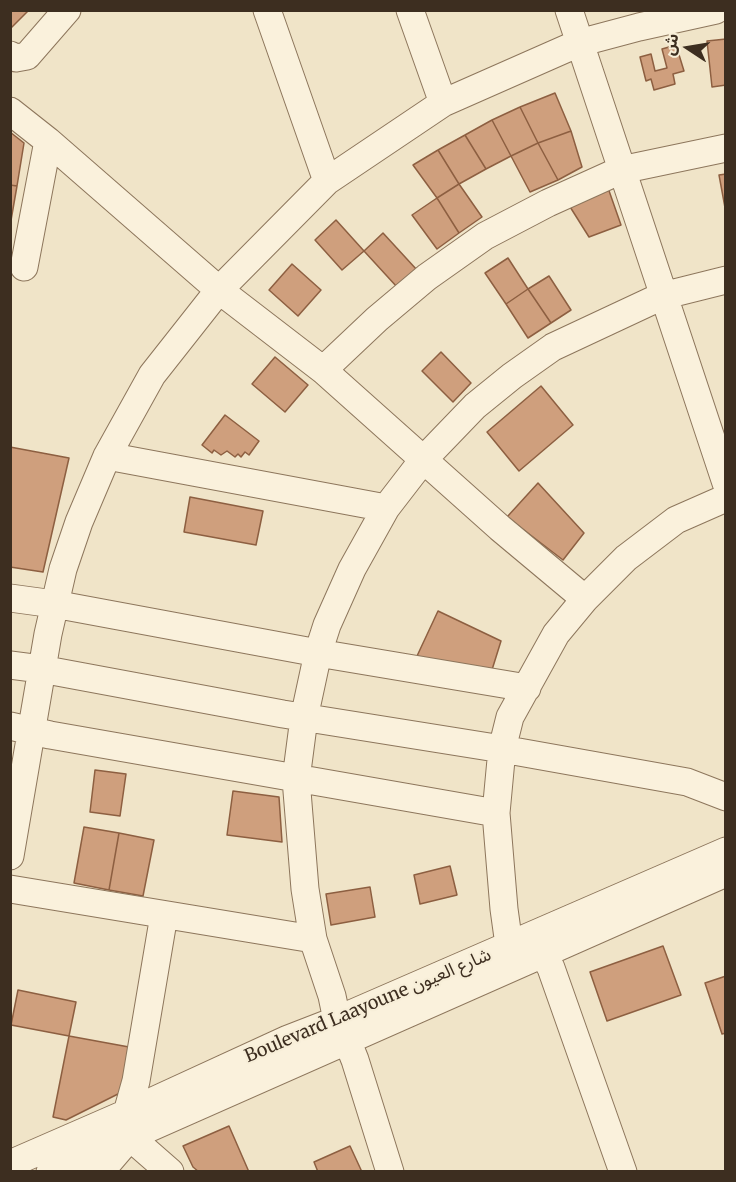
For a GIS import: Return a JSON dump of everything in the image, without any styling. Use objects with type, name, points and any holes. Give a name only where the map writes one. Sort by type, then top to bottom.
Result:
[{"type":"street","points":[[10,55],[16,58],[27,56],[67,10]]},
{"type":"street","points":[[267,10],[327,181]]},
{"type":"street","points":[[410,10],[443,103]]},
{"type":"street","points":[[568,10],[726,483]]},
{"type":"street","points":[[10,856],[21,728],[41,669],[63,569],[79,522],[107,456],[152,375],[219,290],[327,181],[443,103],[579,43],[716,10]]},
{"type":"street","points":[[10,111],[48,141],[219,290],[323,370],[500,528],[585,599]]},
{"type":"street","points":[[24,267],[48,141]]},
{"type":"street","points":[[323,370],[377,319],[427,277],[485,236],[548,203],[621,171],[726,148]]},
{"type":"street","points":[[390,1172],[355,1060],[342,1030],[313,939],[304,879],[296,779],[304,718],[318,653],[327,625],[352,569],[386,508],[423,460],[475,406],[553,347],[662,296],[726,280]]},
{"type":"street","points":[[107,456],[386,508]]},
{"type":"street","points":[[510,945],[504,909],[496,813],[502,748],[510,717],[556,634],[585,599],[626,558],[676,520],[726,498]]},
{"type":"street","points":[[10,598],[528,688]]},
{"type":"street","points":[[10,665],[304,718],[502,748],[687,782],[726,797]]},
{"type":"street","points":[[21,728],[496,813]]},
{"type":"street","points":[[687,782],[726,775]]},
{"type":"street","name":"Boulevard Laayoune شارع العيون","points":[[10,1164],[129,1125],[342,1030],[510,945],[726,850]]},
{"type":"street","name":"Boulevard Laayoune شارع العيون","points":[[342,1030],[544,955],[718,885]]},
{"type":"street","points":[[10,889],[313,939]]},
{"type":"street","points":[[100,1172],[129,1125],[164,915]]},
{"type":"street","points":[[544,955],[551,968],[623,1172]]},
{"type":"street","points":[[129,1125],[170,1172]]},
{"type":"street","name":"Boulevard Laayoune شارع العيون","points":[[50,1172],[129,1125]]},
{"type":"building","points":[[10,10],[29,10],[10,29]]},
{"type":"building","points":[[726,39],[726,85],[712,87],[707,41]]},
{"type":"building","points":[[676,45],[684,71],[673,74],[675,84],[654,90],[651,79],[646,81],[640,57],[651,54],[655,71],[667,68],[662,49]]},
{"type":"building","points":[[555,93],[571,131],[538,143],[520,107]]},
{"type":"building","points":[[520,107],[538,143],[511,156],[492,120]]},
{"type":"building","points":[[492,120],[511,156],[486,169],[465,135]]},
{"type":"building","points":[[571,131],[582,167],[558,180],[538,143]]},
{"type":"building","points":[[10,132],[24,143],[17,186],[10,185]]},
{"type":"building","points":[[465,135],[486,169],[459,184],[438,150]]},
{"type":"building","points":[[538,143],[558,180],[530,192],[511,156]]},
{"type":"building","points":[[438,150],[459,184],[437,198],[413,165]]},
{"type":"building","points":[[726,174],[726,213],[719,175]]},
{"type":"building","points":[[459,184],[482,217],[459,233],[437,198]]},
{"type":"building","points":[[10,185],[17,186],[10,226]]},
{"type":"building","points":[[607,185],[621,225],[589,237],[567,202]]},
{"type":"building","points":[[437,198],[459,233],[437,249],[412,215]]},
{"type":"building","points":[[336,220],[364,251],[342,270],[315,240]]},
{"type":"building","points":[[383,233],[417,270],[397,287],[364,251]]},
{"type":"building","points":[[508,258],[528,289],[506,304],[485,273]]},
{"type":"building","points":[[292,264],[321,290],[298,316],[269,290]]},
{"type":"building","points":[[549,276],[571,310],[551,323],[528,289]]},
{"type":"building","points":[[528,289],[551,323],[528,338],[506,304]]},
{"type":"building","points":[[441,352],[471,383],[453,402],[422,371]]},
{"type":"building","points":[[275,357],[308,385],[285,412],[252,384]]},
{"type":"building","points":[[541,386],[573,425],[519,471],[487,432]]},
{"type":"building","points":[[225,415],[259,441],[249,455],[245,452],[241,457],[238,454],[235,457],[227,451],[221,455],[214,450],[212,453],[202,445]]},
{"type":"building","points":[[10,447],[69,458],[43,572],[10,567]]},
{"type":"building","points":[[538,483],[584,533],[563,560],[507,517]]},
{"type":"building","points":[[190,497],[263,511],[256,545],[184,532]]},
{"type":"building","points":[[438,611],[501,641],[491,673],[417,656]]},
{"type":"building","points":[[95,770],[126,774],[120,816],[90,812]]},
{"type":"building","points":[[233,791],[279,797],[282,842],[227,835]]},
{"type":"building","points":[[84,827],[119,833],[109,890],[74,883]]},
{"type":"building","points":[[119,833],[154,840],[143,896],[109,890]]},
{"type":"building","points":[[450,866],[457,895],[420,904],[414,875]]},
{"type":"building","points":[[370,887],[375,917],[331,925],[326,894]]},
{"type":"building","points":[[663,946],[681,995],[607,1021],[590,972]]},
{"type":"building","points":[[726,976],[726,1033],[722,1034],[705,983]]},
{"type":"building","points":[[18,990],[76,1002],[69,1036],[11,1025]]},
{"type":"building","points":[[69,1036],[129,1047],[122,1092],[66,1120],[53,1117]]},
{"type":"building","points":[[229,1126],[249,1172],[199,1172],[193,1167],[183,1146]]},
{"type":"building","points":[[350,1146],[362,1172],[318,1172],[314,1162]]}]
